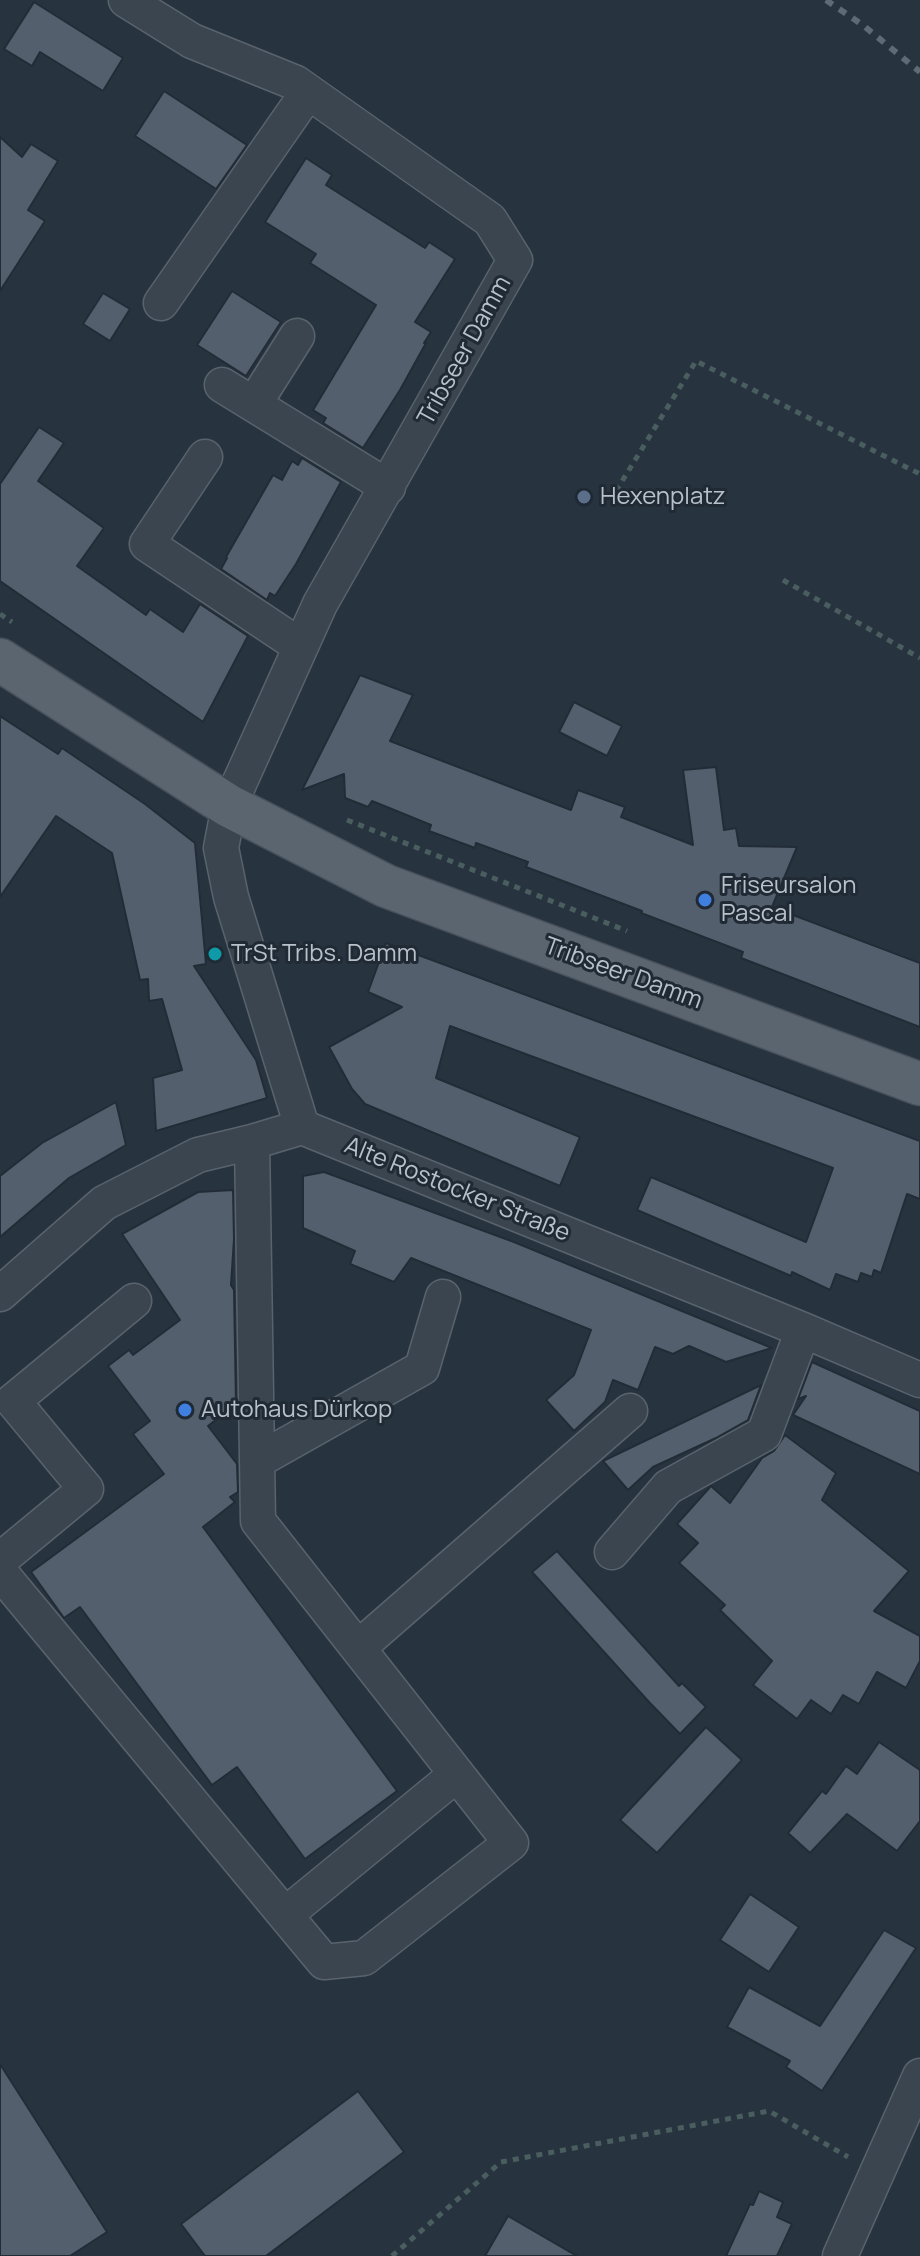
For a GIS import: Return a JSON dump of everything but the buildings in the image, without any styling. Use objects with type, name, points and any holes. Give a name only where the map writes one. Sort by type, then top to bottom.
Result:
[{"type":"main road","name":"Tribseer Damm","points":[[0,660],[45,691],[235,792],[386,886],[920,1084]]},
{"type":"street","name":"Tribseer Damm","points":[[126,0],[192,41],[296,83],[490,220],[515,260],[320,604],[235,792]]},
{"type":"street","points":[[161,303],[308,92]]},
{"type":"street","points":[[254,404],[297,336]]},
{"type":"street","points":[[222,385],[388,487]]},
{"type":"street","points":[[205,457],[147,544],[300,646]]},
{"type":"street","points":[[0,1294],[104,1203],[198,1155],[302,1127],[231,897],[221,848],[235,792]]},
{"type":"street","name":"Alte Rostocker Straße","points":[[302,1127],[920,1380]]},
{"type":"street","points":[[0,1572],[324,1962],[364,1958],[511,1843],[258,1521],[252,1142]]},
{"type":"street","points":[[257,1461],[422,1368],[443,1297]]},
{"type":"street","points":[[0,1560],[86,1489],[13,1401],[134,1301]]},
{"type":"street","points":[[612,1552],[668,1487],[764,1434],[803,1330]]},
{"type":"street","points":[[358,1648],[630,1411]]},
{"type":"street","points":[[285,1915],[457,1774]]},
{"type":"street","points":[[840,2256],[920,2076]]},
{"type":"path","points":[[616,491],[696,361],[920,474]]},
{"type":"path","points":[[783,580],[920,658]]},
{"type":"path","points":[[343,818],[636,935]]},
{"type":"path","points":[[392,2256],[501,2162],[769,2111],[877,2173]]},
{"type":"railway","points":[[826,0],[864,26],[920,72]]},
{"type":"place","name":"Hexenplatz","points":[[584,497]]},
{"type":"place","name":"Friseursalon Pascal","points":[[705,900]]},
{"type":"place","name":"TrSt Tribs. Damm","points":[[215,954]]},
{"type":"place","name":"Autohaus Dürkop","points":[[185,1410]]}]
